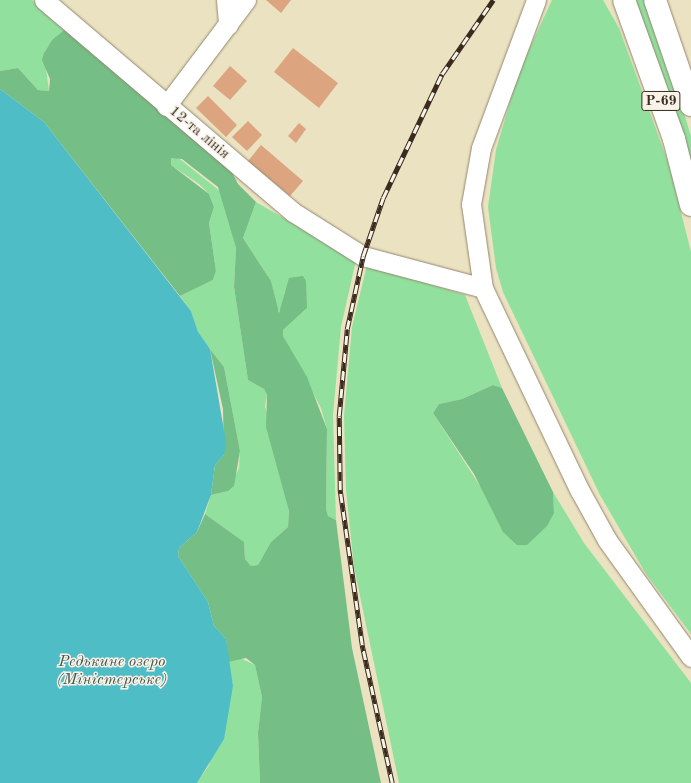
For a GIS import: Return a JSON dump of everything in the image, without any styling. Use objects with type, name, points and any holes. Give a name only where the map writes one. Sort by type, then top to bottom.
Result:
[{"type":"main road","name":"Р-69","points":[[624,0],[674,139],[691,205]]},
{"type":"main road","name":"Р-69","points":[[655,0],[691,105]]},
{"type":"street","name":"12-та лінія","points":[[44,0],[166,106],[293,212],[363,256],[483,288]]},
{"type":"street","points":[[226,0],[228,25]]},
{"type":"street","points":[[166,106],[246,0]]},
{"type":"street","points":[[536,0],[481,148],[471,204],[483,288],[576,484],[608,540],[691,657]]},
{"type":"green space","points":[[0,0],[32,0],[74,30],[52,40],[44,53],[49,91],[38,90],[18,68],[0,71]]},
{"type":"green space","points":[[552,0],[603,0],[619,28],[669,165],[691,252],[691,634],[646,574],[600,495],[503,292],[496,268],[488,207],[496,150],[519,71]]},
{"type":"green space","points":[[635,0],[646,0],[673,77],[691,136],[691,170]]},
{"type":"green space","points":[[67,28],[226,161],[238,184],[256,202],[243,238],[271,281],[279,313],[289,278],[303,276],[306,281],[307,308],[283,330],[283,336],[307,377],[327,429],[326,509],[328,516],[336,520],[352,648],[381,783],[260,783],[258,733],[262,697],[255,665],[246,658],[228,662],[226,639],[214,626],[208,602],[178,556],[179,548],[197,532],[205,514],[244,542],[245,559],[251,566],[258,565],[271,542],[288,527],[289,511],[266,427],[267,395],[264,389],[248,380],[234,287],[236,248],[218,187],[182,159],[171,158],[171,165],[209,194],[214,207],[209,223],[216,271],[213,280],[180,296],[44,122],[0,89],[0,71],[18,68],[38,90],[49,91],[50,79],[42,60],[44,53],[52,40]]},
{"type":"green space","points":[[176,156],[221,192],[236,248],[234,287],[248,380],[264,389],[267,395],[265,406],[289,511],[288,527],[271,542],[258,565],[251,566],[245,559],[244,542],[205,514],[211,495],[228,491],[239,468],[240,451],[224,367],[198,333],[191,311],[180,296],[213,280],[216,271],[209,223],[214,207],[209,194],[199,184],[171,165],[171,158]]},
{"type":"green space","points":[[256,202],[356,260],[341,327],[333,415],[336,520],[328,516],[326,509],[327,429],[321,408],[283,336],[283,330],[307,308],[285,291],[281,310],[277,311],[271,281],[243,238]]},
{"type":"green space","points":[[367,265],[465,295],[502,388],[493,385],[462,399],[439,404],[433,413],[480,486],[554,513],[553,492],[584,543],[691,683],[691,783],[399,783],[354,567],[346,490],[344,416],[352,327]]},
{"type":"green space","points":[[210,349],[224,367],[240,451],[234,486],[228,491],[211,495],[215,465],[224,455],[223,409]]},
{"type":"green space","points":[[493,385],[502,388],[553,492],[554,513],[547,526],[527,545],[517,545],[503,532],[474,474],[433,413],[439,404],[462,399]]},
{"type":"green space","points":[[238,657],[255,665],[262,697],[258,733],[260,783],[197,783],[209,765],[233,686],[228,662]]},
{"type":"water","name":"Редькине озеро (Міністерське)","points":[[0,89],[44,122],[191,311],[198,332],[210,349],[226,442],[224,455],[215,465],[211,495],[197,532],[179,548],[178,556],[208,602],[214,626],[226,639],[233,686],[224,739],[197,783],[0,783]]},
{"type":"building","points":[[266,0],[291,0],[281,13]]},
{"type":"building","points":[[293,48],[338,83],[319,108],[274,72]]},
{"type":"building","points":[[230,66],[247,81],[230,100],[213,86]]},
{"type":"building","points":[[208,96],[237,125],[226,137],[196,108]]},
{"type":"building","points":[[248,121],[262,135],[247,151],[232,137]]},
{"type":"building","points":[[299,123],[306,129],[296,143],[288,136]]},
{"type":"building","points":[[261,145],[303,181],[290,196],[248,161]]},
{"type":"railway","points":[[392,783],[362,645],[340,490],[339,416],[347,329],[363,256],[383,198],[442,74],[493,0]]}]
